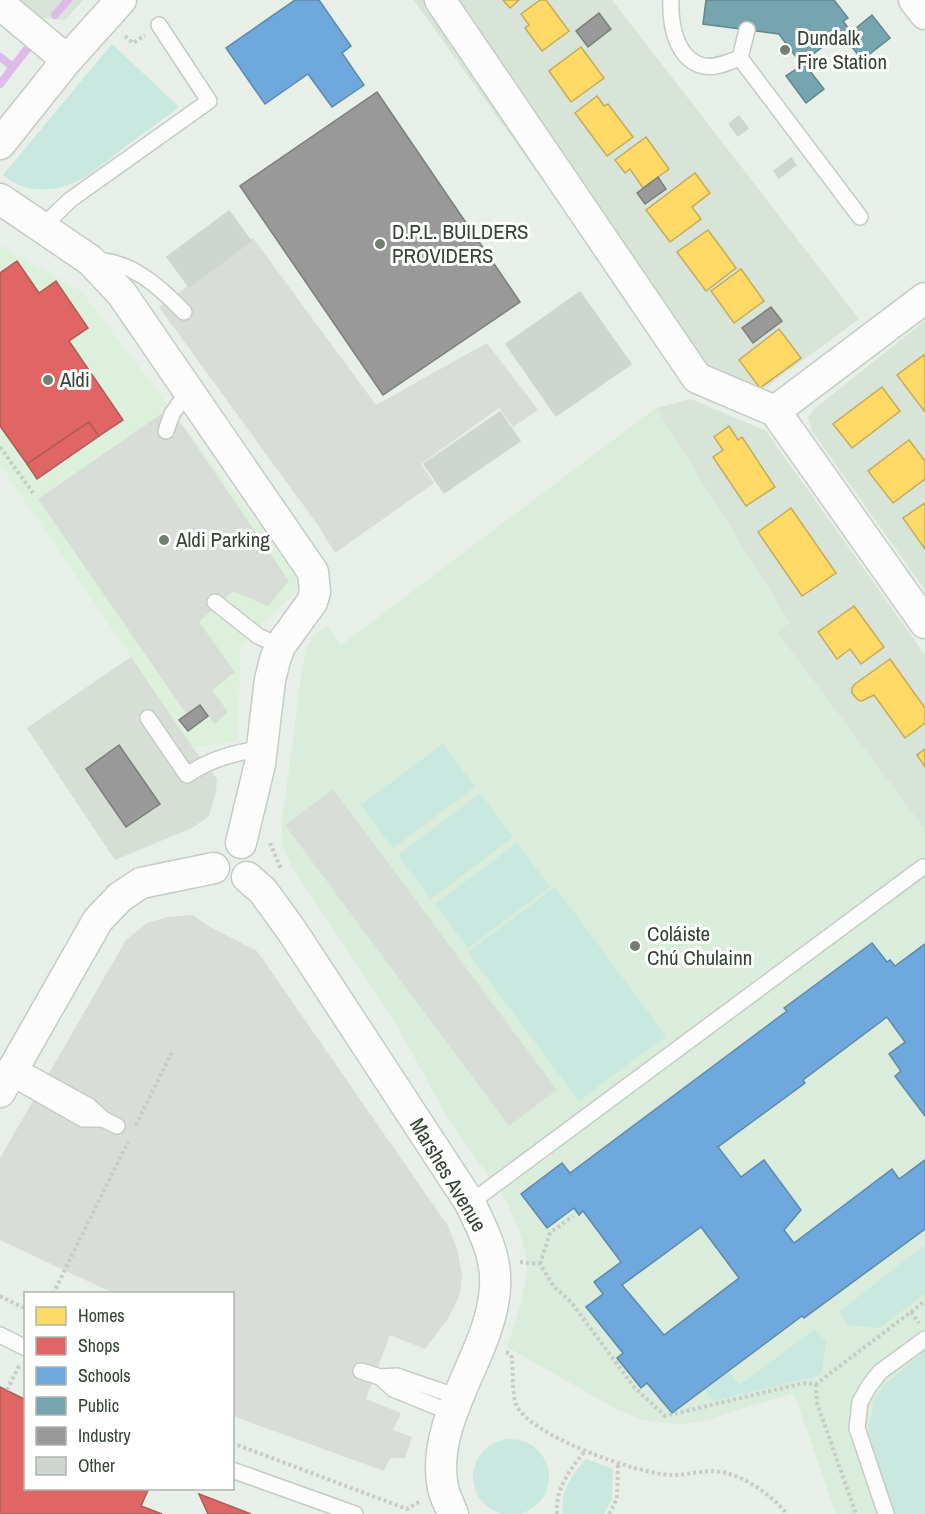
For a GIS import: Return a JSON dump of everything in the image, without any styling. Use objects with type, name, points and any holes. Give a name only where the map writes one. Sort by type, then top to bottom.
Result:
[{"type":"street","points":[[440,0],[697,378],[775,411],[925,623]]},
{"type":"street","points":[[914,0],[925,15]]},
{"type":"street","points":[[0,4],[67,60]]},
{"type":"street","points":[[0,144],[67,60],[119,15]]},
{"type":"street","points":[[0,199],[90,260],[122,294],[313,572],[315,592],[312,602],[280,646],[270,680],[261,750],[241,843]]},
{"type":"street","points":[[775,411],[925,298]]},
{"type":"street","points":[[241,843],[251,852],[254,865],[247,877],[237,882],[221,878],[214,868],[214,855],[222,845],[241,843]]},
{"type":"street","points":[[8,1078],[98,920],[120,897],[141,883],[214,868]]},
{"type":"street","name":"Marshes Avenue","points":[[247,877],[263,891],[292,931],[470,1203],[493,1258],[495,1286],[489,1320],[455,1405],[443,1445],[448,1501]]},
{"type":"lane","points":[[671,0],[674,34],[686,55],[700,66],[722,65],[740,58]]},
{"type":"lane","points":[[43,226],[70,200],[209,101],[159,25]]},
{"type":"lane","points":[[740,58],[747,30]]},
{"type":"lane","points":[[740,58],[860,217]]},
{"type":"lane","points":[[90,260],[109,260],[131,270],[159,286],[184,312]]},
{"type":"lane","points":[[166,431],[172,414],[188,391]]},
{"type":"lane","points":[[215,602],[258,636],[280,646]]},
{"type":"lane","points":[[148,718],[188,775],[198,768],[240,751],[261,750]]},
{"type":"lane","points":[[470,1203],[923,867]]},
{"type":"lane","points":[[8,1078],[83,1119],[110,1122]]},
{"type":"lane","points":[[886,1514],[857,1428],[861,1402],[869,1386],[880,1372],[923,1332]]},
{"type":"lane","points":[[0,1335],[24,1354]]},
{"type":"lane","points":[[361,1371],[380,1377],[397,1376],[455,1405]]},
{"type":"lane","points":[[234,1471],[355,1514]]},
{"type":"path","points":[[119,15],[133,44],[159,25]]},
{"type":"path","points":[[0,447],[33,493]]},
{"type":"path","points":[[270,833],[273,852],[284,873]]},
{"type":"path","points":[[53,1292],[173,1050]]},
{"type":"path","points":[[573,1216],[550,1233],[540,1264],[554,1287],[571,1302],[634,1387],[665,1416],[804,1383],[816,1384],[925,1301]]},
{"type":"path","points":[[511,1265],[521,1262],[540,1264]]},
{"type":"path","points":[[0,1296],[24,1308]]},
{"type":"path","points":[[911,1312],[923,1332]]},
{"type":"path","points":[[501,1350],[510,1354],[512,1359],[516,1405],[527,1419],[539,1428],[585,1451],[647,1472],[671,1475],[712,1471],[726,1473],[747,1481],[787,1514]]},
{"type":"path","points":[[7,1390],[24,1354]]},
{"type":"path","points":[[816,1384],[817,1403],[856,1514]]},
{"type":"path","points":[[234,1444],[407,1509],[448,1501]]},
{"type":"path","points":[[557,1514],[558,1496],[562,1484],[585,1451]]},
{"type":"path","points":[[609,1514],[617,1498],[618,1463]]},
{"type":"shaded area","points":[[15,0],[83,0],[65,20],[34,17]]},
{"type":"shaded area","points":[[414,0],[612,0],[859,319],[765,388],[709,367],[686,382]]},
{"type":"shaded area","points":[[112,44],[179,107],[97,169],[72,184],[51,189],[31,188],[21,186],[3,175]]},
{"type":"shaded area","points":[[253,238],[376,405],[487,343],[538,410],[513,427],[499,408],[421,464],[434,483],[335,553],[317,524],[159,307]]},
{"type":"shaded area","points":[[0,245],[82,292],[303,584],[241,646],[237,741],[193,748],[0,464]]},
{"type":"shaded area","points":[[925,321],[925,590],[812,431],[808,418],[814,409]]},
{"type":"shaded area","points":[[691,399],[766,431],[925,655],[925,830],[777,632],[789,622],[656,408]]},
{"type":"shaded area","name":"Coláiste Chú Chulainn","points":[[656,408],[789,623],[777,632],[925,830],[925,1514],[836,1514],[794,1393],[706,1420],[683,1424],[662,1423],[640,1419],[616,1409],[507,1347],[522,1300],[527,1269],[519,1229],[507,1202],[448,1119],[398,1027],[291,865],[282,845],[282,823],[302,668],[307,647],[314,635],[327,626],[341,645]]},
{"type":"shaded area","name":"Aldi Parking","points":[[164,412],[183,426],[289,581],[268,606],[233,591],[199,622],[235,672],[212,690],[228,712],[215,724],[200,705],[187,715],[38,499]]},
{"type":"shaded area","points":[[131,657],[217,779],[216,792],[209,816],[192,828],[115,860],[27,728]]},
{"type":"shaded area","points":[[443,744],[475,787],[393,848],[361,805]]},
{"type":"shaded area","points":[[333,789],[557,1090],[509,1126],[285,825]]},
{"type":"shaded area","points":[[480,793],[513,837],[431,899],[398,855]]},
{"type":"shaded area","points":[[517,843],[550,887],[468,948],[435,904]]},
{"type":"shaded area","points":[[555,887],[666,1036],[579,1101],[468,952]]},
{"type":"shaded area","points":[[193,915],[208,926],[257,951],[448,1226],[457,1249],[462,1275],[460,1294],[448,1319],[425,1349],[390,1335],[366,1399],[401,1413],[393,1430],[412,1437],[405,1458],[390,1458],[384,1471],[234,1416],[234,1292],[111,1292],[0,1240],[0,1158],[126,940],[147,923],[168,917]]},
{"type":"shaded area","points":[[925,1245],[925,1294],[879,1328],[848,1325],[840,1311]]},
{"type":"shaded area","points":[[815,1329],[826,1342],[821,1374],[818,1376],[713,1401],[704,1389],[729,1372],[740,1385]]},
{"type":"shaded area","points":[[925,1351],[925,1514],[895,1514],[868,1432],[874,1401],[884,1385]]},
{"type":"shaded area","points":[[511,1439],[525,1442],[538,1450],[546,1463],[549,1477],[546,1491],[538,1504],[525,1512],[511,1515],[497,1512],[484,1504],[476,1491],[473,1477],[476,1463],[484,1450],[497,1442]]},
{"type":"shaded area","points":[[586,1459],[613,1469],[612,1499],[604,1514],[563,1514],[565,1491]]},
{"type":"building: Homes","points":[[503,0],[519,0],[510,8]]},
{"type":"building: Homes","points":[[540,0],[546,0],[569,31],[542,51],[525,28],[529,25],[521,14]]},
{"type":"building: Homes","points":[[581,47],[604,78],[571,102],[549,71]]},
{"type":"building: Homes","points":[[597,96],[604,106],[608,104],[633,137],[607,156],[575,113]]},
{"type":"building: Homes","points":[[646,137],[669,169],[643,188],[630,169],[625,173],[615,160]]},
{"type":"building: Homes","points":[[695,173],[710,193],[692,207],[701,219],[670,242],[646,210]]},
{"type":"building: Homes","points":[[708,230],[736,268],[706,291],[677,252]]},
{"type":"building: Homes","points":[[741,269],[764,301],[734,323],[711,291]]},
{"type":"building: Homes","points":[[779,329],[801,358],[760,388],[739,360]]},
{"type":"building: Homes","points":[[924,355],[925,357],[925,412],[897,375]]},
{"type":"building: Homes","points":[[882,387],[900,411],[852,448],[833,424]]},
{"type":"building: Homes","points":[[729,426],[738,440],[742,437],[775,487],[746,506],[713,457],[723,450],[714,437]]},
{"type":"building: Homes","points":[[909,440],[925,461],[925,479],[893,503],[868,471]]},
{"type":"building: Homes","points":[[925,503],[925,549],[903,518]]},
{"type":"building: Homes","points":[[791,508],[836,573],[802,596],[758,532]]},
{"type":"building: Homes","points":[[854,606],[884,647],[861,664],[850,649],[837,659],[818,632]]},
{"type":"building: Homes","points":[[890,659],[925,708],[925,723],[905,738],[874,695],[862,701],[852,693],[855,684]]},
{"type":"building: Homes","points":[[925,749],[925,767],[917,755]]},
{"type":"building: Shops","name":"Aldi","points":[[17,261],[39,293],[56,281],[88,328],[69,341],[123,420],[99,436],[89,422],[27,464],[0,426],[0,273]]},
{"type":"building: Shops","points":[[89,422],[99,436],[37,479],[27,464]]},
{"type":"building: Shops","points":[[0,1387],[24,1399],[24,1490],[148,1490],[141,1506],[162,1514],[0,1514]]},
{"type":"building: Shops","points":[[199,1494],[251,1514],[208,1514]]},
{"type":"building: Schools","points":[[295,0],[319,0],[351,46],[342,53],[364,85],[332,107],[308,74],[265,104],[226,48]]},
{"type":"building: Schools","points":[[872,943],[887,962],[890,960],[895,966],[925,944],[925,1116],[895,1076],[901,1071],[889,1054],[905,1042],[887,1017],[803,1080],[805,1083],[718,1147],[741,1177],[764,1160],[801,1210],[784,1230],[794,1243],[892,1169],[899,1179],[925,1160],[925,1229],[804,1318],[802,1316],[672,1413],[647,1383],[641,1388],[617,1358],[623,1353],[586,1307],[603,1294],[594,1282],[621,1262],[583,1211],[579,1215],[574,1208],[547,1228],[521,1194],[562,1163],[570,1173],[787,1011],[784,1008]],"holes":[[[701,1227],[739,1278],[664,1335],[622,1285]]]},
{"type":"building: Public","points":[[706,0],[834,0],[848,18],[843,21],[851,32],[872,15],[890,38],[862,60],[841,33],[803,62],[824,89],[806,103],[786,76],[802,65],[779,34],[703,24]]},
{"type":"building: Industry","points":[[599,13],[611,29],[588,47],[576,31]]},
{"type":"building: Industry","name":"D.P.L. BUILDERS PROVIDERS","points":[[377,92],[520,302],[383,395],[240,186]]},
{"type":"building: Industry","points":[[658,177],[666,189],[645,204],[637,193]]},
{"type":"building: Industry","points":[[771,307],[782,321],[753,343],[742,328]]},
{"type":"building: Industry","points":[[200,705],[208,716],[188,731],[179,720]]},
{"type":"building: Industry","points":[[119,745],[160,804],[126,827],[86,769]]},
{"type":"building: Other","points":[[739,116],[748,128],[738,136],[729,124]]},
{"type":"building: Other","points":[[791,158],[796,165],[779,178],[774,171]]},
{"type":"building: Other","points":[[229,211],[251,241],[189,287],[167,257]]},
{"type":"building: Other","points":[[580,292],[631,364],[556,416],[506,344]]},
{"type":"building: Other","points":[[500,412],[520,441],[444,493],[424,464]]},
{"type":"waterway","points":[[55,15],[68,0]]},
{"type":"waterway","points":[[0,84],[27,49]]},
{"type":"waterway","points":[[0,57],[13,67]]},
{"type":"place","name":"Dundalk Fire Station","points":[[785,50]]},
{"type":"place","name":"D.P.L. BUILDERS PROVIDERS","points":[[380,244]]},
{"type":"place","name":"Aldi","points":[[48,380]]},
{"type":"place","name":"Aldi Parking","points":[[164,540]]},
{"type":"place","name":"Coláiste Chú Chulainn","points":[[635,946]]}]
